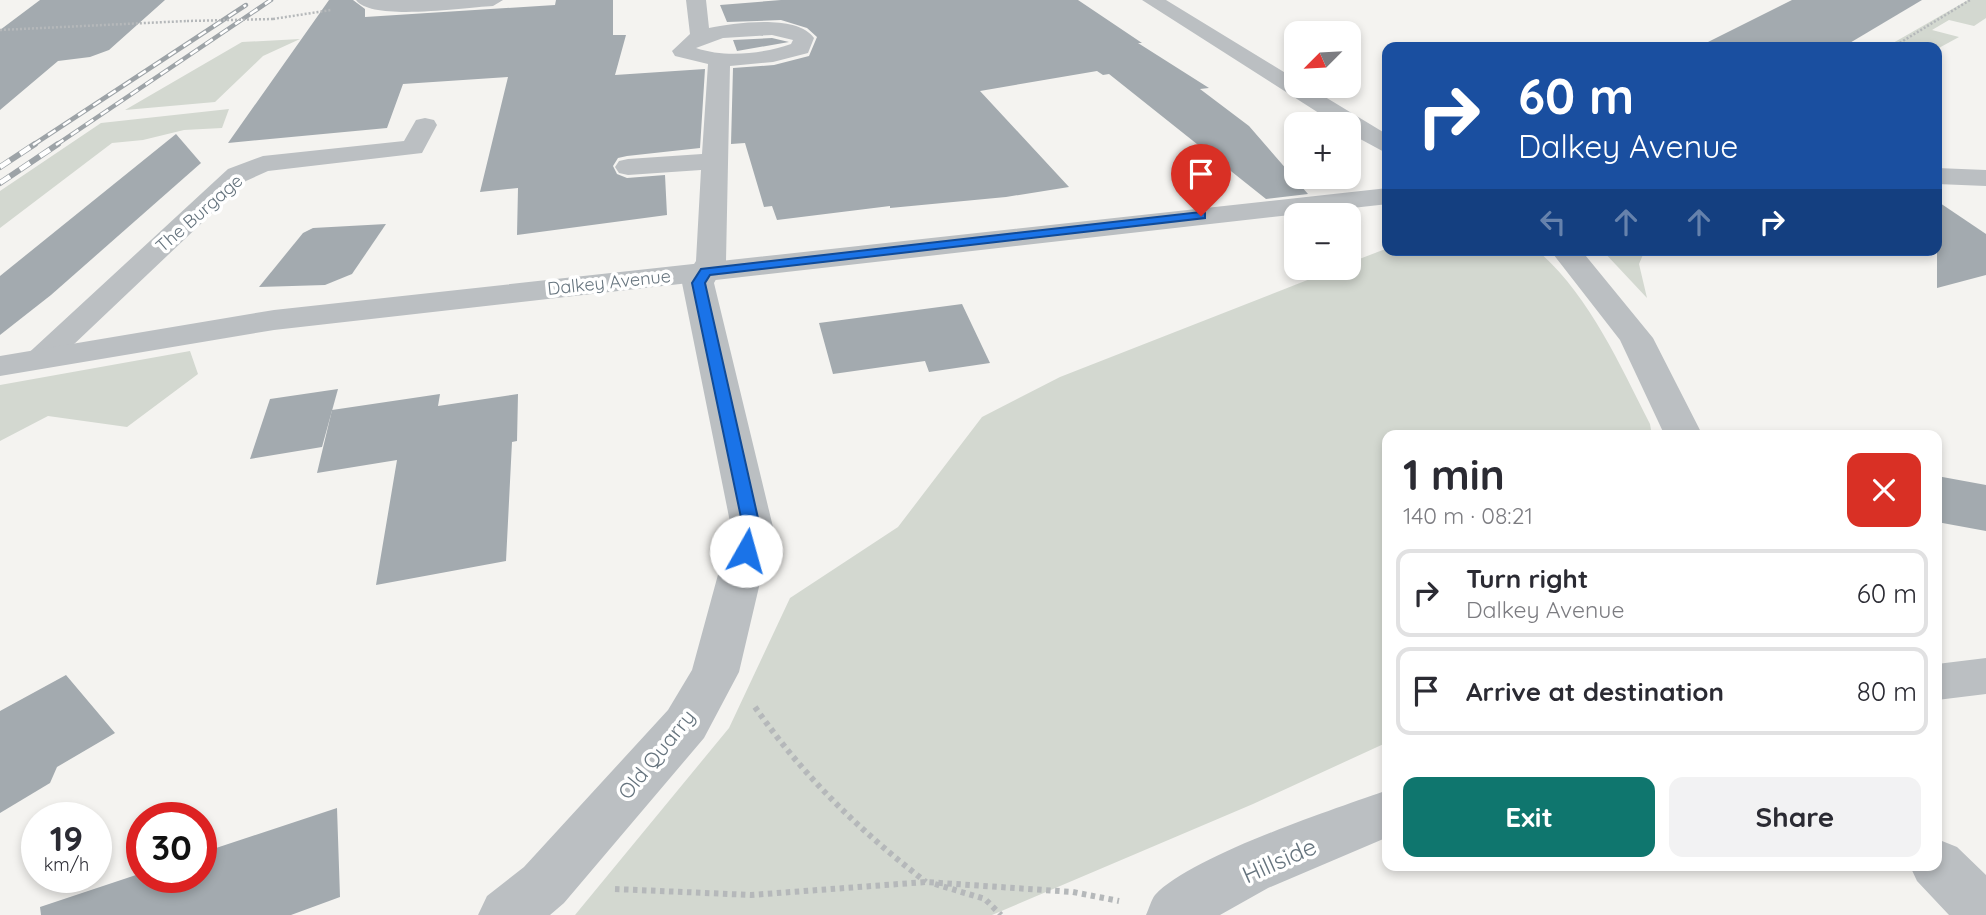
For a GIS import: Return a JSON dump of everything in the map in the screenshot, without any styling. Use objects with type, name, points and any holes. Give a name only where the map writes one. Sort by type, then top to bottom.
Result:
[{"type":"street","points":[[365,1],[388,6],[493,0]]},
{"type":"street","points":[[696,0],[701,35]]},
{"type":"street","points":[[1152,0],[1382,142]]},
{"type":"street","points":[[772,29],[793,31],[804,37],[800,48],[784,54],[719,59],[698,58],[683,51],[687,42],[701,35],[772,29]]},
{"type":"street","name":"Old Quarry","points":[[507,915],[544,885],[686,724],[715,672],[752,527],[698,283],[712,261],[719,59]]},
{"type":"street","name":"The Burgage","points":[[39,359],[237,175],[263,164],[413,148],[425,125]]},
{"type":"street","points":[[628,167],[716,161]]},
{"type":"street","points":[[1942,176],[1986,178]]},
{"type":"street","name":"Dalkey Avenue","points":[[0,366],[274,320],[1382,197]]},
{"type":"street","points":[[1570,256],[1636,338],[1681,430]]},
{"type":"street","points":[[1942,681],[1986,676]]},
{"type":"street","name":"Hillside","points":[[1177,913],[1252,870],[1382,816]]},
{"type":"street","points":[[1942,869],[1986,913]]},
{"type":"path","points":[[1901,42],[1970,0]]},
{"type":"path","points":[[0,30],[273,19],[365,1]]},
{"type":"path","points":[[715,672],[754,705],[786,754],[837,810],[926,882],[985,899],[1001,915]]},
{"type":"path","points":[[544,885],[751,895],[926,882],[1073,892],[1177,913]]},
{"type":"shaded area","points":[[1968,0],[1986,0],[1986,18],[1974,26],[1949,20],[1932,30],[1959,37],[1942,46],[1942,42],[1895,42]]},
{"type":"shaded area","points":[[300,39],[263,56],[215,102],[125,110],[242,42]]},
{"type":"shaded area","points":[[229,109],[222,128],[184,130],[143,140],[112,143],[0,228],[0,191],[101,123]]},
{"type":"shaded area","points":[[1382,250],[1382,256],[1543,256],[1572,288],[1601,331],[1627,377],[1651,430],[1382,430],[1382,745],[1253,804],[992,915],[575,915],[729,728],[790,598],[898,527],[982,417],[1060,377],[1307,280],[1361,280],[1361,258]]},
{"type":"shaded area","points":[[1608,256],[1642,256],[1639,264],[1647,298]]},
{"type":"shaded area","points":[[190,351],[198,374],[127,427],[48,416],[0,441],[0,385]]},
{"type":"building","points":[[40,0],[165,0],[109,50],[90,57],[58,61],[0,110],[0,30]]},
{"type":"building","points":[[329,0],[353,0],[365,9],[365,17],[555,5],[556,0],[613,0],[613,35],[626,35],[615,75],[705,69],[700,148],[627,156],[618,158],[613,166],[617,174],[627,178],[665,175],[667,215],[517,235],[518,188],[480,192],[508,77],[403,84],[387,128],[228,143]]},
{"type":"building","points":[[781,0],[1078,0],[1142,43],[1138,43],[1209,88],[1200,89],[1249,126],[1284,166],[1284,189],[1304,189],[1308,194],[1266,199],[1109,74],[1103,75],[1097,71],[980,91],[1069,187],[1006,197],[890,206],[777,220],[772,206],[764,207],[745,143],[731,144],[733,68],[774,65],[809,56],[817,37],[807,28],[781,20],[727,22],[720,5]]},
{"type":"building","points":[[1792,0],[1922,0],[1851,42],[1708,42]]},
{"type":"building","points":[[772,38],[789,42],[737,51],[733,40]]},
{"type":"building","points":[[176,134],[201,163],[51,295],[0,335],[0,276]]},
{"type":"building","points":[[1942,204],[1986,234],[1986,275],[1937,288],[1937,256],[1942,256]]},
{"type":"building","points":[[386,224],[352,274],[325,285],[259,287],[303,233],[313,228]]},
{"type":"building","points":[[962,304],[990,363],[929,372],[925,361],[833,374],[819,323]]},
{"type":"building","points":[[338,389],[322,447],[250,459],[270,399]]},
{"type":"building","points":[[440,394],[438,406],[518,394],[517,441],[512,442],[506,561],[376,585],[397,460],[317,473],[332,410]]},
{"type":"building","points":[[1942,477],[1986,485],[1986,531],[1942,523]]},
{"type":"building","points":[[66,675],[115,733],[57,767],[50,783],[0,813],[0,711]]},
{"type":"building","points":[[337,808],[340,897],[291,915],[41,915],[40,907],[82,893],[112,893],[112,883],[126,878],[126,893],[217,893],[217,848]]},
{"type":"railway","points":[[56,145],[271,0]]},
{"type":"railway","points":[[33,145],[246,5]]},
{"type":"railway","points":[[0,167],[35,144]]},
{"type":"railway","points":[[0,183],[58,144]]},
{"type":"route","points":[[746,551],[752,527],[698,283],[706,271],[1201,216]]}]
